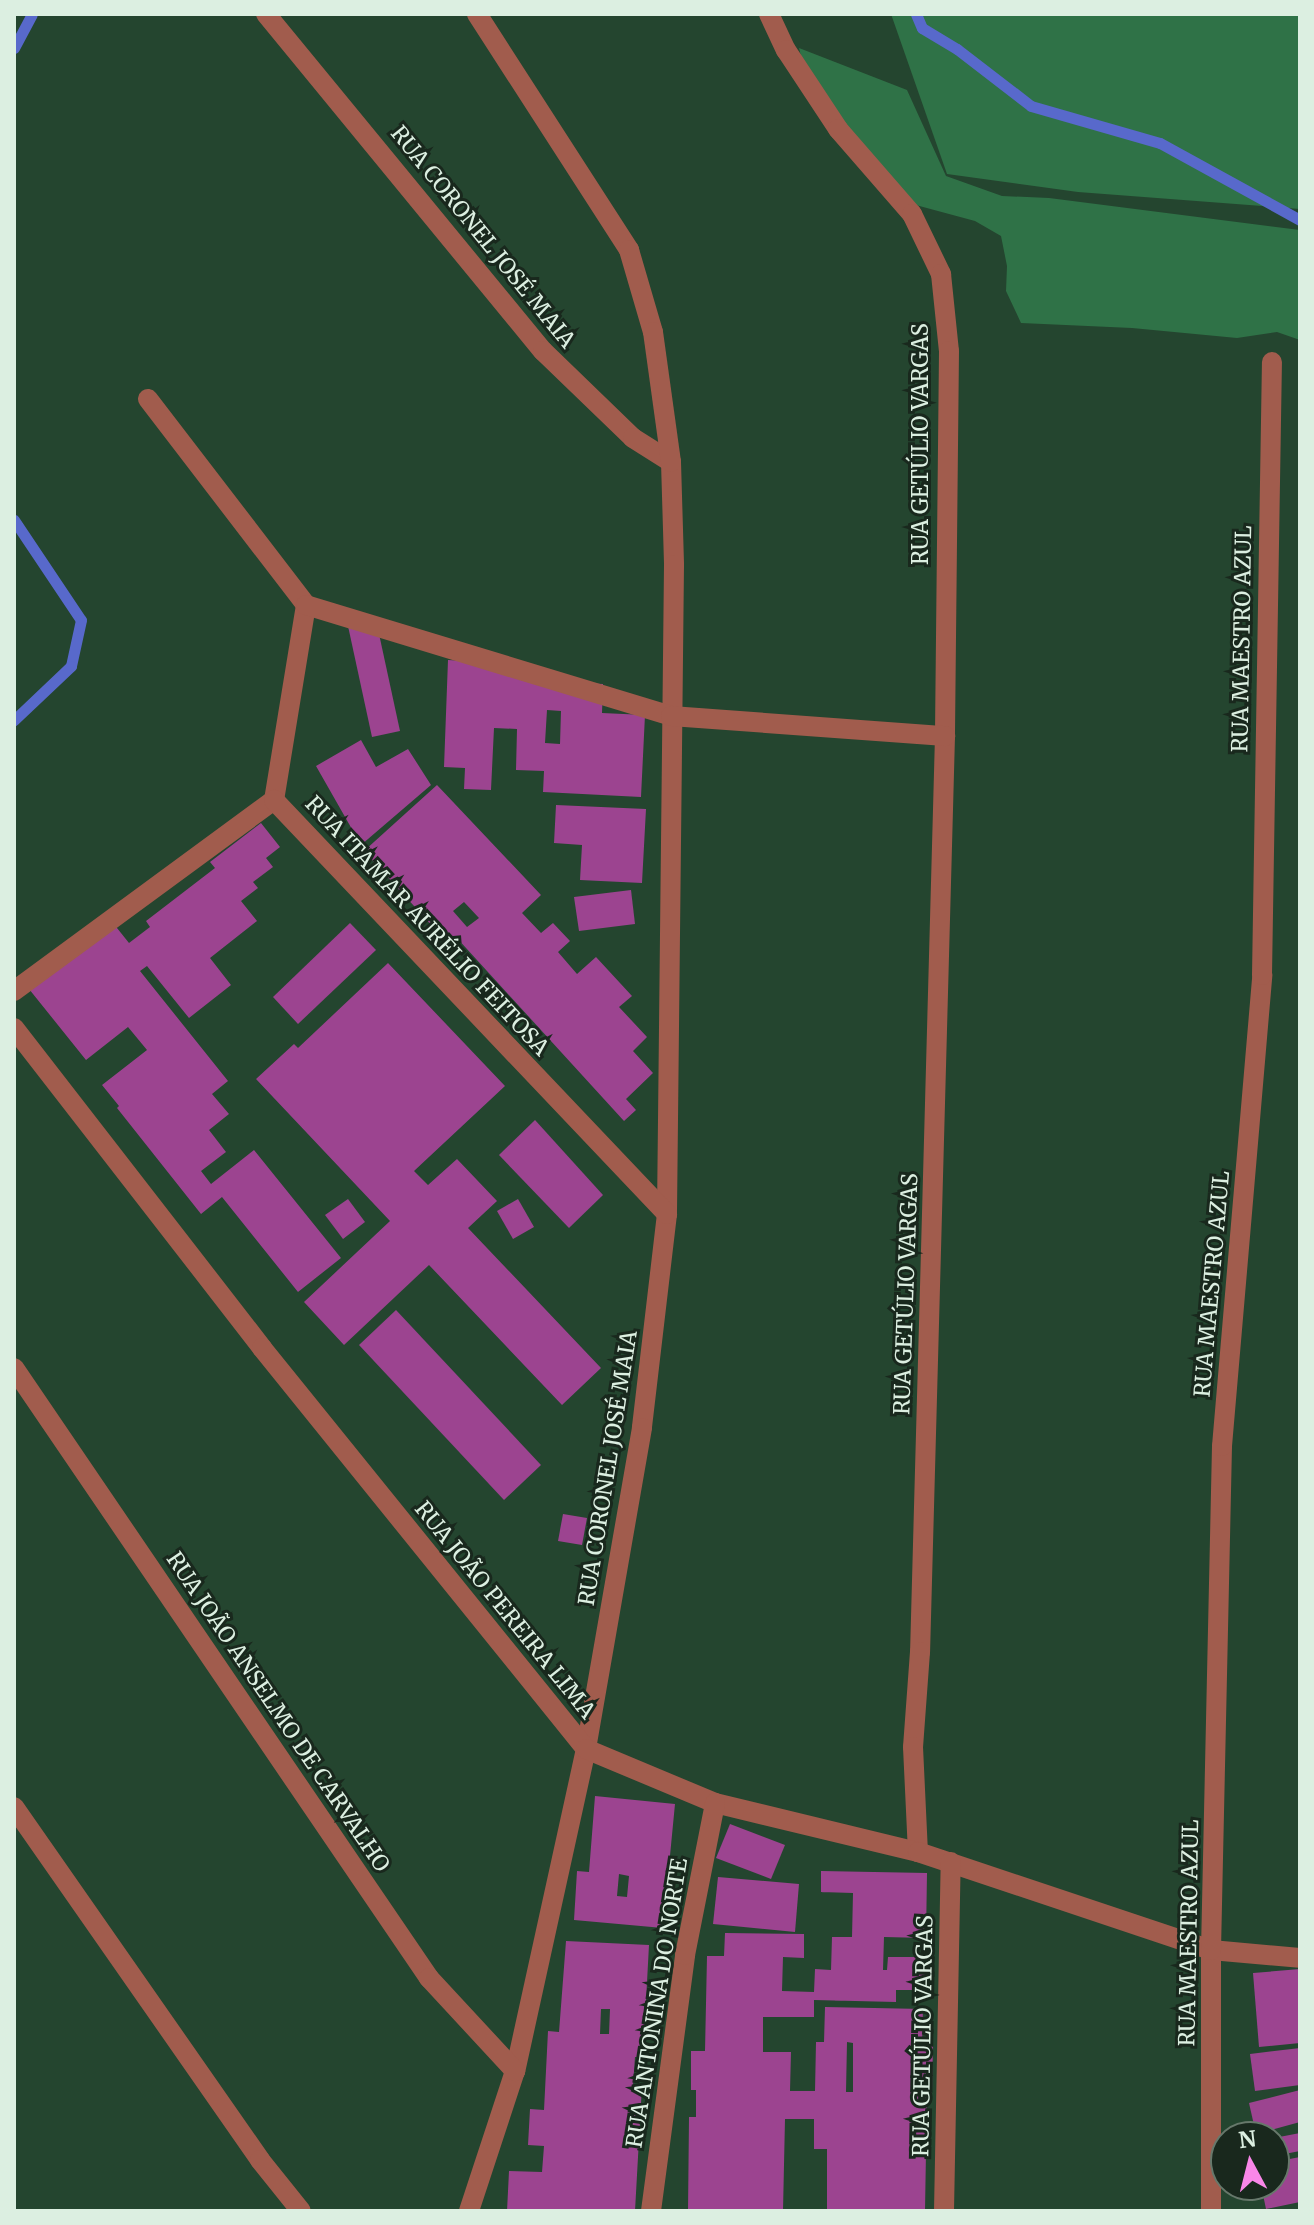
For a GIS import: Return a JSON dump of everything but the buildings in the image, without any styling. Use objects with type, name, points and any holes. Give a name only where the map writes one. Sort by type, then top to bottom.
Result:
[{"type":"street","name":"RUA CORONEL JOSÉ MAIA","points":[[266,14],[543,351],[633,438],[671,462],[674,565],[667,1214],[642,1428],[586,1749],[515,2071],[469,2211]]},
{"type":"street","points":[[477,14],[629,250],[653,332],[671,462]]},
{"type":"street","name":"RUA GETÚLIO VARGAS","points":[[769,14],[786,50],[838,129],[912,214],[941,274],[949,351],[945,736],[920,1652],[913,1747],[918,1852]]},
{"type":"street","name":"RUA MAESTRO AZUL","points":[[1211,2211],[1211,1950],[1222,1446],[1262,975],[1272,362]]},
{"type":"street","points":[[148,399],[306,605],[671,716],[945,736]]},
{"type":"street","points":[[274,800],[306,605]]},
{"type":"street","name":"RUA ITAMAR AURÉLIO FEITOSA","points":[[14,991],[274,800],[667,1214]]},
{"type":"street","name":"RUA JOÃO PEREIRA LIMA","points":[[14,1028],[262,1348],[586,1749],[715,1803],[918,1852],[1211,1950],[1300,1958]]},
{"type":"street","name":"RUA JOÃO ANSELMO DE CARVALHO","points":[[14,1368],[429,1978],[515,2071]]},
{"type":"street","name":"RUA ANTONINA DO NORTE","points":[[651,2211],[685,1955],[715,1803]]},
{"type":"street","points":[[14,1807],[242,2134],[301,2211]]},
{"type":"street","name":"RUA GETÚLIO VARGAS","points":[[944,2211],[951,1862]]},
{"type":"green space","points":[[891,14],[1300,14],[1300,209],[1078,192],[947,174]]},
{"type":"green space","points":[[799,48],[907,90],[946,176],[1002,196],[1049,198],[1300,230],[1300,340],[1277,332],[1237,338],[1132,328],[1021,323],[1006,291],[1007,266],[1001,236],[975,221],[912,204],[820,94],[804,69]]},
{"type":"waterway","points":[[14,48],[32,14]]},
{"type":"waterway","points":[[916,14],[922,28],[957,49],[1031,106],[1160,143],[1300,220]]},
{"type":"waterway","points":[[14,520],[81,620],[71,666],[14,720]]}]
